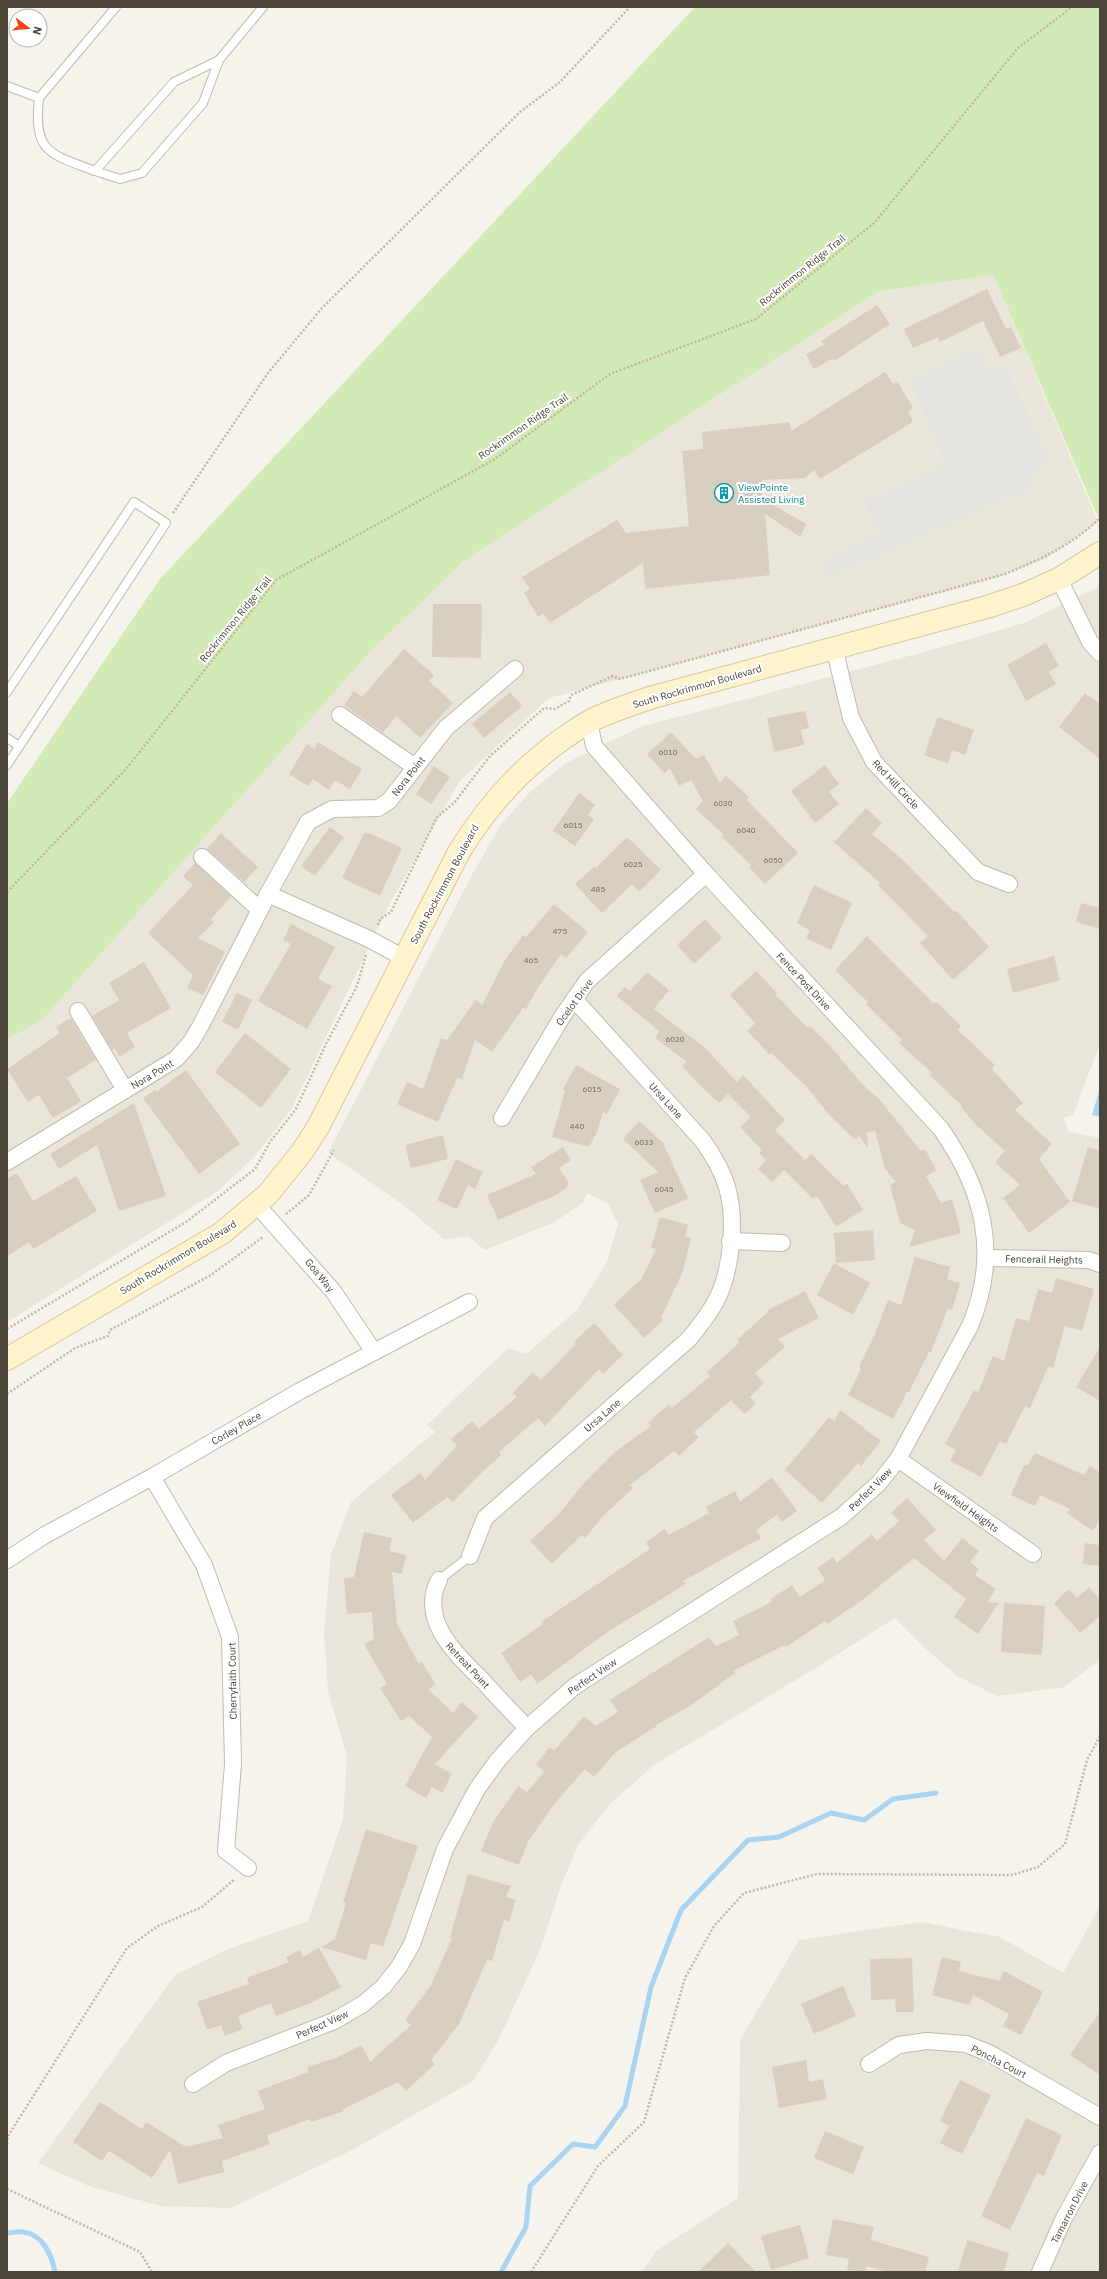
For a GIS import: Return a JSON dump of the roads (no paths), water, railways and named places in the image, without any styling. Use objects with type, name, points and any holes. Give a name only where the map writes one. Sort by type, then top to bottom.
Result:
[{"type":"main road","name":"South Rockrimmon Boulevard","points":[[7,1359],[222,1232],[257,1205],[286,1173],[318,1127],[459,852],[479,819],[502,791],[526,767],[589,721],[653,697],[987,607],[1060,579],[1100,553]]},
{"type":"street","points":[[1060,579],[1090,642],[1100,653]]},
{"type":"street","name":"Red Hill Circle","points":[[834,647],[851,718],[874,762],[978,872],[1009,884]]},
{"type":"street","name":"Nora Point","points":[[7,1162],[176,1059],[191,1042],[268,894],[308,822],[332,809],[378,808],[389,801],[446,728],[515,668]]},
{"type":"street","points":[[340,715],[415,767]]},
{"type":"street","name":"Fence Post Drive","points":[[589,721],[594,746],[706,874],[941,1129],[959,1155],[972,1183],[980,1209],[987,1258]]},
{"type":"street","points":[[202,857],[260,910]]},
{"type":"street","name":"Ocelot Drive","points":[[502,1118],[521,1083],[587,981],[706,874]]},
{"type":"street","points":[[268,894],[372,941],[404,958]]},
{"type":"street","name":"Ursa Lane","points":[[470,1556],[485,1518],[689,1339],[706,1316],[720,1291],[727,1266],[731,1213],[727,1188],[717,1163],[703,1141],[574,999]]},
{"type":"street","points":[[78,1011],[125,1090]]},
{"type":"street","name":"Goa Way","points":[[257,1205],[334,1291],[374,1352]]},
{"type":"street","points":[[730,1241],[782,1243]]},
{"type":"street","name":"Fencerail Heights","points":[[987,1258],[1089,1260],[1100,1264]]},
{"type":"street","name":"Perfect View","points":[[192,2084],[226,2063],[334,2021],[364,2004],[383,1987],[399,1967],[412,1944],[422,1921],[431,1884],[458,1820],[476,1789],[498,1760],[527,1728],[575,1686],[841,1517],[879,1483],[898,1459],[970,1326],[984,1284],[987,1258]]},
{"type":"street","name":"Corley Place","points":[[7,1560],[45,1535],[152,1477],[300,1391],[469,1302]]},
{"type":"street","name":"Viewfield Heights","points":[[898,1459],[1033,1554]]},
{"type":"street","name":"Cherryfaith Court","points":[[152,1477],[204,1565],[230,1637],[234,1764],[226,1851],[248,1868]]},
{"type":"street","name":"Retreat Point","points":[[443,1576],[433,1596],[433,1604],[436,1622],[448,1645],[527,1728]]},
{"type":"street","name":"Poncha Court","points":[[869,2064],[900,2045],[927,2041],[966,2044],[989,2053],[1100,2117]]},
{"type":"street","name":"Tamarron Drive","points":[[1040,2272],[1064,2218],[1100,2153]]},
{"type":"lane","points":[[116,7],[39,98],[37,118],[41,143],[55,156],[120,179],[142,173],[203,103],[219,60],[263,7]]},
{"type":"lane","points":[[95,170],[174,82],[219,60]]},
{"type":"lane","points":[[7,86],[39,98]]},
{"type":"lane","points":[[7,692],[134,502],[166,523],[7,765]]},
{"type":"lane","points":[[7,738],[19,746]]},
{"type":"lane","name":"Ursa Lane","points":[[443,1576],[470,1556]]},
{"type":"water","points":[[1100,1088],[1100,1117],[1092,1115]]},
{"type":"waterway","points":[[501,2272],[526,2227],[530,2186],[573,2144],[595,2147],[625,2106],[651,1987],[681,1910],[748,1840],[779,1837],[831,1813],[864,1820],[893,1799],[936,1793]]},
{"type":"waterway","points":[[7,2233],[23,2232],[30,2234],[41,2241],[52,2259],[55,2272]]},
{"type":"place","name":"ViewPointe Assisted Living","points":[[724,493]]}]
